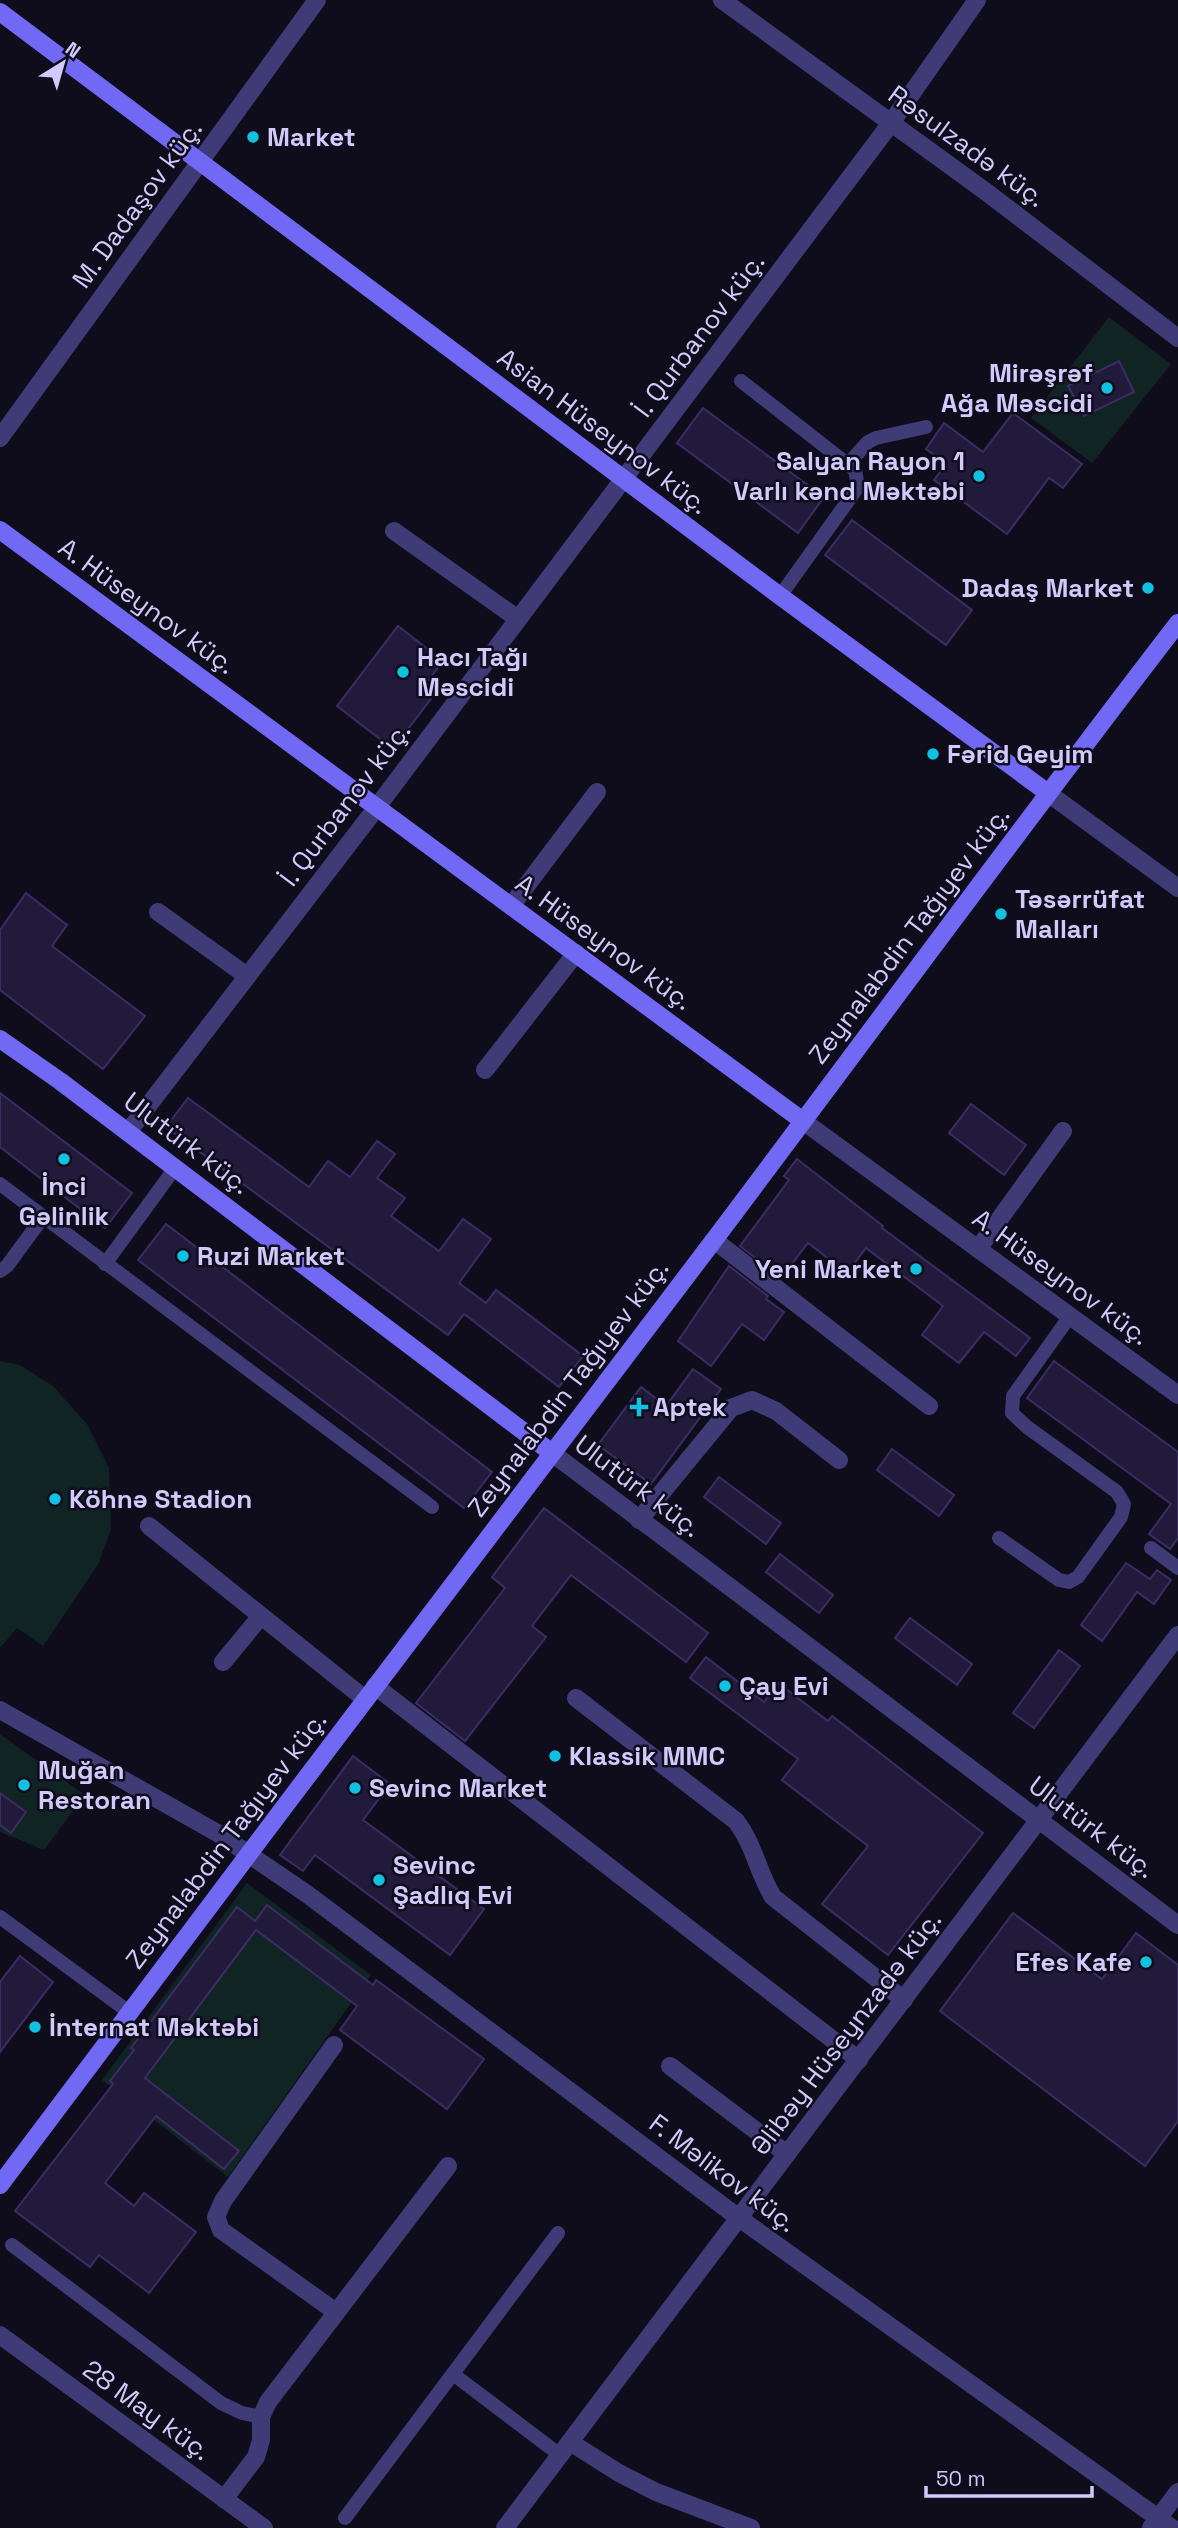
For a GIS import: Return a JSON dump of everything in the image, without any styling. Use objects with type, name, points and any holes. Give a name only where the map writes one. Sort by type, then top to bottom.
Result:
[{"type":"street","name":"M. Dadaşov küç.","points":[[0,439],[317,0]]},
{"type":"street","name":"Rəsulzadə küç.","points":[[722,0],[1178,338]]},
{"type":"street","name":"İ. Qurbanov küç.","points":[[128,1132],[377,807],[891,123],[977,0]]},
{"type":"street","name":"Asian Hüseynov küç.","points":[[0,12],[780,596],[1178,888]]},
{"type":"street","name":"A. Hüseynov küç.","points":[[0,530],[1178,1395]]},
{"type":"street","points":[[394,531],[519,619]]},
{"type":"street","name":"Zeynalabdin Tağıyev küç.","points":[[0,2185],[1178,623]]},
{"type":"street","points":[[511,906],[597,792]]},
{"type":"street","points":[[158,912],[247,976]]},
{"type":"street","points":[[485,1070],[576,953]]},
{"type":"street","name":"Ulutürk küç.","points":[[0,1039],[128,1132],[1178,1925]]},
{"type":"street","points":[[978,1249],[1063,1131]]},
{"type":"street","points":[[714,1240],[929,1406]]},
{"type":"street","points":[[639,1520],[731,1408],[752,1400],[776,1411],[839,1460]]},
{"type":"street","points":[[149,1526],[261,1616],[370,1693],[859,2060]]},
{"type":"street","points":[[223,1662],[261,1616]]},
{"type":"street","name":"Əlibəy Hüseynzadə küç.","points":[[505,2528],[1178,1635]]},
{"type":"street","points":[[576,1698],[736,1821],[749,1838],[765,1884],[773,1897],[904,2000]]},
{"type":"street","name":"F. Məlikov küç.","points":[[0,1710],[248,1853],[307,1894],[739,2218],[1160,2525]]},
{"type":"street","points":[[334,2045],[223,2201],[216,2217],[221,2230],[336,2312]]},
{"type":"street","points":[[670,2066],[788,2154]]},
{"type":"street","points":[[224,2499],[256,2457],[261,2440],[261,2417],[268,2402],[448,2166]]},
{"type":"street","name":"28 May küç.","points":[[0,2335],[264,2528]]},
{"type":"street","points":[[565,2449],[656,2492],[751,2528]]},
{"type":"street","points":[[1160,2525],[1178,2492]]},
{"type":"lane","points":[[741,381],[855,470],[858,487],[780,596]]},
{"type":"lane","points":[[848,464],[868,442],[876,438],[926,428]]},
{"type":"lane","points":[[105,1264],[175,1168]]},
{"type":"lane","points":[[0,1184],[432,1507]]},
{"type":"lane","points":[[0,1271],[7,1266],[43,1217]]},
{"type":"lane","points":[[999,1538],[1059,1580],[1069,1582],[1078,1577],[1121,1517],[1124,1504],[1117,1492],[1027,1427],[1012,1413],[1013,1396],[1070,1316]]},
{"type":"lane","points":[[1151,1548],[1178,1568]]},
{"type":"lane","points":[[0,1917],[129,2012]]},
{"type":"lane","points":[[345,2518],[558,2233]]},
{"type":"lane","points":[[12,2245],[221,2403],[242,2413],[261,2417]]},
{"type":"lane","points":[[453,2374],[565,2449]]},
{"type":"green space","points":[[1109,317],[1171,364],[1092,463],[1031,418]]},
{"type":"green space","name":"Köhnə Stadion","points":[[0,1361],[20,1365],[53,1386],[87,1424],[109,1468],[111,1529],[99,1563],[43,1646],[17,1628],[0,1648]]},
{"type":"green space","points":[[0,1734],[85,1795],[44,1850],[0,1832]]},
{"type":"green space","points":[[247,1883],[371,1975],[228,2177],[102,2080]]},
{"type":"building","points":[[1119,361],[1134,392],[1084,416],[1068,386]]},
{"type":"building","points":[[703,408],[824,497],[798,533],[677,443]]},
{"type":"building","points":[[1013,413],[1082,464],[1063,488],[1049,478],[1007,534],[934,480],[946,464],[926,449],[944,423],[983,452]]},
{"type":"building","points":[[852,520],[972,610],[946,645],[825,555]]},
{"type":"building","points":[[398,626],[443,661],[425,685],[436,692],[393,749],[337,706]]},
{"type":"building","points":[[26,893],[67,925],[52,946],[145,1016],[103,1069],[0,990],[0,930]]},
{"type":"building","points":[[0,1093],[132,1193],[105,1228],[0,1147]]},
{"type":"building","points":[[188,1098],[309,1187],[328,1161],[350,1177],[377,1141],[395,1154],[377,1178],[405,1198],[391,1216],[439,1251],[463,1219],[491,1239],[459,1283],[486,1303],[496,1290],[583,1356],[559,1387],[464,1314],[448,1335],[166,1127]]},
{"type":"building","points":[[971,1104],[1026,1145],[1004,1175],[949,1133]]},
{"type":"building","points":[[797,1159],[883,1226],[882,1228],[1030,1338],[1016,1356],[984,1332],[959,1363],[922,1335],[943,1306],[866,1248],[847,1273],[808,1243],[781,1278],[740,1246],[789,1180],[784,1176]]},
{"type":"building","points":[[166,1224],[492,1472],[464,1508],[138,1260]]},
{"type":"building","points":[[729,1266],[784,1312],[764,1340],[742,1324],[711,1366],[678,1341]]},
{"type":"building","points":[[1054,1361],[1178,1452],[1178,1538],[1170,1549],[1149,1534],[1171,1504],[1027,1398]]},
{"type":"building","points":[[693,1369],[721,1389],[651,1484],[598,1445],[641,1387],[666,1406]]},
{"type":"building","points":[[892,1449],[954,1495],[939,1516],[877,1470]]},
{"type":"building","points":[[719,1477],[781,1523],[766,1544],[704,1497]]},
{"type":"building","points":[[544,1508],[708,1633],[686,1662],[571,1575],[532,1626],[546,1637],[465,1741],[416,1703],[505,1588],[492,1577]]},
{"type":"building","points":[[780,1554],[833,1595],[819,1613],[766,1572]]},
{"type":"building","points":[[1126,1563],[1150,1579],[1157,1570],[1171,1580],[1154,1604],[1137,1592],[1102,1641],[1081,1625]]},
{"type":"building","points":[[910,1618],[972,1664],[957,1685],[895,1638]]},
{"type":"building","points":[[1059,1650],[1080,1666],[1034,1728],[1013,1713]]},
{"type":"building","points":[[706,1657],[764,1702],[778,1683],[828,1721],[832,1716],[983,1833],[888,1955],[822,1904],[868,1846],[782,1780],[798,1759],[690,1678]]},
{"type":"building","points":[[353,1756],[390,1784],[363,1820],[484,1909],[450,1955],[315,1855],[303,1871],[280,1855]]},
{"type":"building","points":[[0,1793],[26,1812],[11,1833],[0,1825]]},
{"type":"building","points":[[267,1905],[373,1985],[376,1980],[484,2059],[447,2109],[340,2030],[357,2006],[256,1930],[145,2078],[239,2151],[224,2169],[156,2116],[105,2183],[134,2206],[144,2193],[196,2232],[149,2293],[99,2255],[90,2267],[15,2211],[113,2084],[110,2081],[134,2050],[131,2048],[237,1907],[255,1921]]},
{"type":"building","points":[[1013,1913],[1102,1979],[1136,1933],[1178,1965],[1178,2121],[1145,2166],[940,2011]]},
{"type":"building","points":[[20,1956],[53,1982],[0,2052],[0,1982]]},
{"type":"place","name":"Market","points":[[253,137]]},
{"type":"place","name":"Mirəşrəf Ağa Məscidi","points":[[1107,388]]},
{"type":"place","name":"Salyan Rayon 1 Varlı kənd Məktəbi","points":[[979,476]]},
{"type":"place","name":"Dadaş Market","points":[[1148,588]]},
{"type":"place","name":"Hacı Tağı Məscidi","points":[[403,672]]},
{"type":"place","name":"Fərid Geyim","points":[[933,754]]},
{"type":"place","name":"Təsərrüfat Malları","points":[[1001,914]]},
{"type":"place","name":"İnci Gəlinlik","points":[[64,1159]]},
{"type":"place","name":"Ruzi Market","points":[[183,1256]]},
{"type":"place","name":"Yeni Market","points":[[916,1269]]},
{"type":"place","name":"Aptek","points":[[639,1407]]},
{"type":"place","name":"Köhnə Stadion","points":[[55,1499]]},
{"type":"place","name":"Çay Evi","points":[[725,1686]]},
{"type":"place","name":"Klassik MMC","points":[[555,1756]]},
{"type":"place","name":"Muğan Restoran","points":[[24,1785]]},
{"type":"place","name":"Sevinc Market","points":[[355,1788]]},
{"type":"place","name":"Sevinc Şadlıq Evi","points":[[379,1880]]},
{"type":"place","name":"Efes Kafe","points":[[1146,1962]]},
{"type":"place","name":"İnternat Məktəbi","points":[[35,2027]]}]
